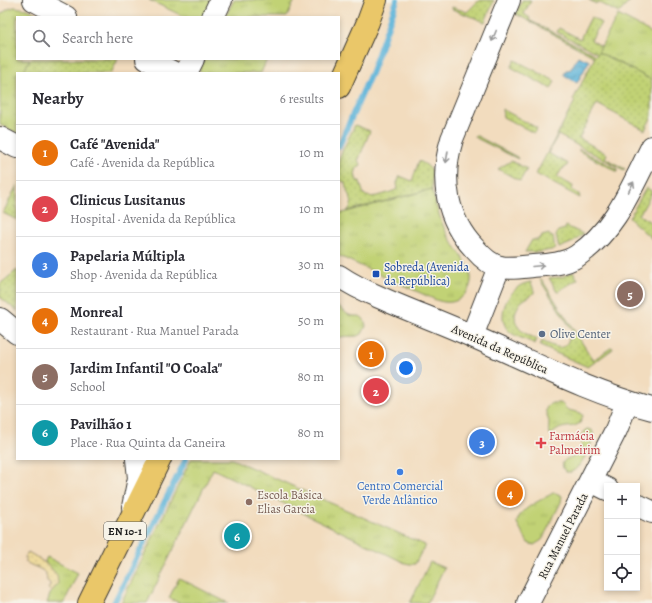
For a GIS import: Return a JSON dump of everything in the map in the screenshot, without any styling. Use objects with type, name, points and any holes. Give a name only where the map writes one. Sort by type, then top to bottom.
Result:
[{"type":"main road","points":[[340,85],[368,22],[376,0]]},
{"type":"main road","name":"EN 10-1","points":[[89,603],[123,535],[152,461]]},
{"type":"street","points":[[34,0],[64,16]]},
{"type":"street","points":[[213,16],[221,0]]},
{"type":"street","points":[[509,0],[447,154],[446,192],[451,210],[460,230],[483,257],[499,266],[523,267],[559,263],[575,257],[592,244],[606,230],[619,212],[652,147]]},
{"type":"street","points":[[149,60],[172,72]]},
{"type":"street","points":[[186,72],[192,60]]},
{"type":"street","points":[[0,138],[16,146]]},
{"type":"street","points":[[472,336],[499,266]]},
{"type":"street","name":"Avenida da República","points":[[342,280],[402,308],[472,336],[595,391],[627,403],[652,409]]},
{"type":"street","points":[[0,318],[16,332]]},
{"type":"street","name":"Rua Manuel Parada","points":[[528,603],[599,485],[616,430],[627,403]]},
{"type":"street","points":[[640,506],[652,512]]},
{"type":"green space","points":[[149,0],[214,0],[206,16],[183,16]]},
{"type":"green space","points":[[234,0],[295,0],[287,16],[226,16]]},
{"type":"green space","points":[[481,0],[494,0],[485,22],[452,9],[452,7],[467,12]]},
{"type":"green space","points":[[522,0],[531,0],[524,14],[530,18],[529,20],[596,55],[597,53],[557,32],[559,28],[580,39],[591,17],[601,23],[591,40],[601,46],[598,52],[652,80],[652,116],[645,130],[597,104],[579,138],[607,154],[605,158],[625,169],[624,170],[558,135],[548,153],[568,164],[562,169],[557,177],[573,186],[572,190],[579,194],[580,198],[536,174],[575,101],[573,100],[595,57],[516,14]]},
{"type":"green space","points":[[589,0],[631,0],[619,13],[597,2],[596,4]]},
{"type":"green space","points":[[14,7],[28,9],[40,16],[16,16],[16,60],[30,60],[24,72],[16,72],[16,133],[0,125],[0,15],[8,9]]},
{"type":"green space","points":[[618,15],[652,33],[652,80],[598,52]]},
{"type":"green space","points":[[30,60],[118,60],[112,72],[24,72]]},
{"type":"green space","points":[[204,60],[267,60],[261,72],[199,71]]},
{"type":"green space","points":[[515,60],[555,81],[551,89],[511,67]]},
{"type":"green space","points":[[502,109],[537,128],[534,133],[503,117]]},
{"type":"green space","points":[[355,125],[370,131],[358,161],[361,164],[360,167],[357,168],[355,174],[357,181],[360,181],[364,194],[370,197],[385,194],[398,189],[397,183],[400,176],[412,181],[419,161],[428,166],[432,172],[432,189],[347,211],[350,208],[351,200],[345,183],[340,180],[340,156]]},
{"type":"green space","points":[[475,135],[517,157],[518,159],[474,137]]},
{"type":"green space","points":[[579,149],[617,169],[618,171],[579,151]]},
{"type":"green space","points":[[511,161],[527,169],[520,181],[498,169]]},
{"type":"green space","points":[[16,187],[16,220],[3,213]]},
{"type":"green space","points":[[646,188],[652,191],[652,193],[639,215],[652,223],[652,239],[629,218]]},
{"type":"green space","points":[[432,189],[437,210],[445,230],[470,272],[471,280],[469,289],[462,297],[453,302],[436,300],[340,256],[340,214]]},
{"type":"green space","points":[[566,226],[583,234],[571,243],[559,248],[556,236],[558,231],[565,229]]},
{"type":"green space","points":[[549,234],[553,237],[555,249],[541,252],[525,252],[532,240],[538,240],[542,236]]},
{"type":"green space","points":[[16,271],[16,310],[0,297],[0,284]]},
{"type":"green space","points":[[573,272],[578,279],[557,292],[549,278],[562,277]]},
{"type":"green space","points":[[540,280],[542,280],[593,360],[612,347],[613,349],[588,367],[540,346],[542,341],[558,347],[565,346],[572,330]]},
{"type":"green space","points":[[531,282],[534,293],[521,302],[516,312],[515,321],[522,331],[537,339],[535,344],[510,332],[506,327],[503,316],[505,304],[511,294],[520,286]]},
{"type":"green space","points":[[340,307],[349,315],[362,317],[366,326],[362,334],[340,338]]},
{"type":"green space","points":[[552,403],[561,403],[568,410],[581,413],[583,416],[580,423],[549,434],[549,420],[546,408]]},
{"type":"green space","points":[[587,429],[592,430],[593,433],[589,449],[575,470],[566,472],[563,468],[563,464],[565,460],[579,452],[581,449],[582,434]]},
{"type":"green space","points":[[191,460],[234,460],[425,545],[415,564],[405,563],[213,469],[147,603],[121,603]]},
{"type":"green space","points":[[553,493],[562,496],[561,502],[542,540],[534,545],[528,543],[517,523],[518,518],[526,509]]},
{"type":"green space","points":[[47,557],[78,573],[64,603],[47,603],[51,592],[58,584],[52,569],[47,566],[45,561]]},
{"type":"green space","points":[[430,562],[444,568],[427,603],[410,603]]},
{"type":"green space","points":[[179,578],[228,603],[179,603],[169,598]]},
{"type":"sand","points":[[28,552],[44,562],[57,575],[58,584],[51,592],[48,588],[50,583],[47,581],[45,573],[26,562],[25,557]]},
{"type":"water","points":[[578,56],[589,61],[577,83],[564,75],[566,70],[571,69]]},
{"type":"waterway","points":[[340,144],[372,71],[397,0]]},
{"type":"waterway","points":[[114,603],[186,460]]},
{"type":"place","name":"Sobreda (Avenida da República)","points":[[376,274]]},
{"type":"place","name":"Jardim Infantil \"O Coala\"","points":[[630,294]]},
{"type":"place","name":"Olive Center","points":[[542,334]]},
{"type":"place","name":"Café \"Avenida\"","points":[[371,354]]},
{"type":"place","name":"Clinicus Lusitanus","points":[[376,391]]},
{"type":"place","name":"Papelaria Múltipla","points":[[482,442]]},
{"type":"place","name":"Farmácia Palmeirim","points":[[541,443]]},
{"type":"place","name":"Centro Comercial Verde Atlântico","points":[[400,472]]},
{"type":"place","name":"Monreal","points":[[510,493]]},
{"type":"place","name":"Escola Básica Elias Garcia","points":[[249,502]]},
{"type":"place","name":"Pavilhão 1","points":[[237,536]]}]
